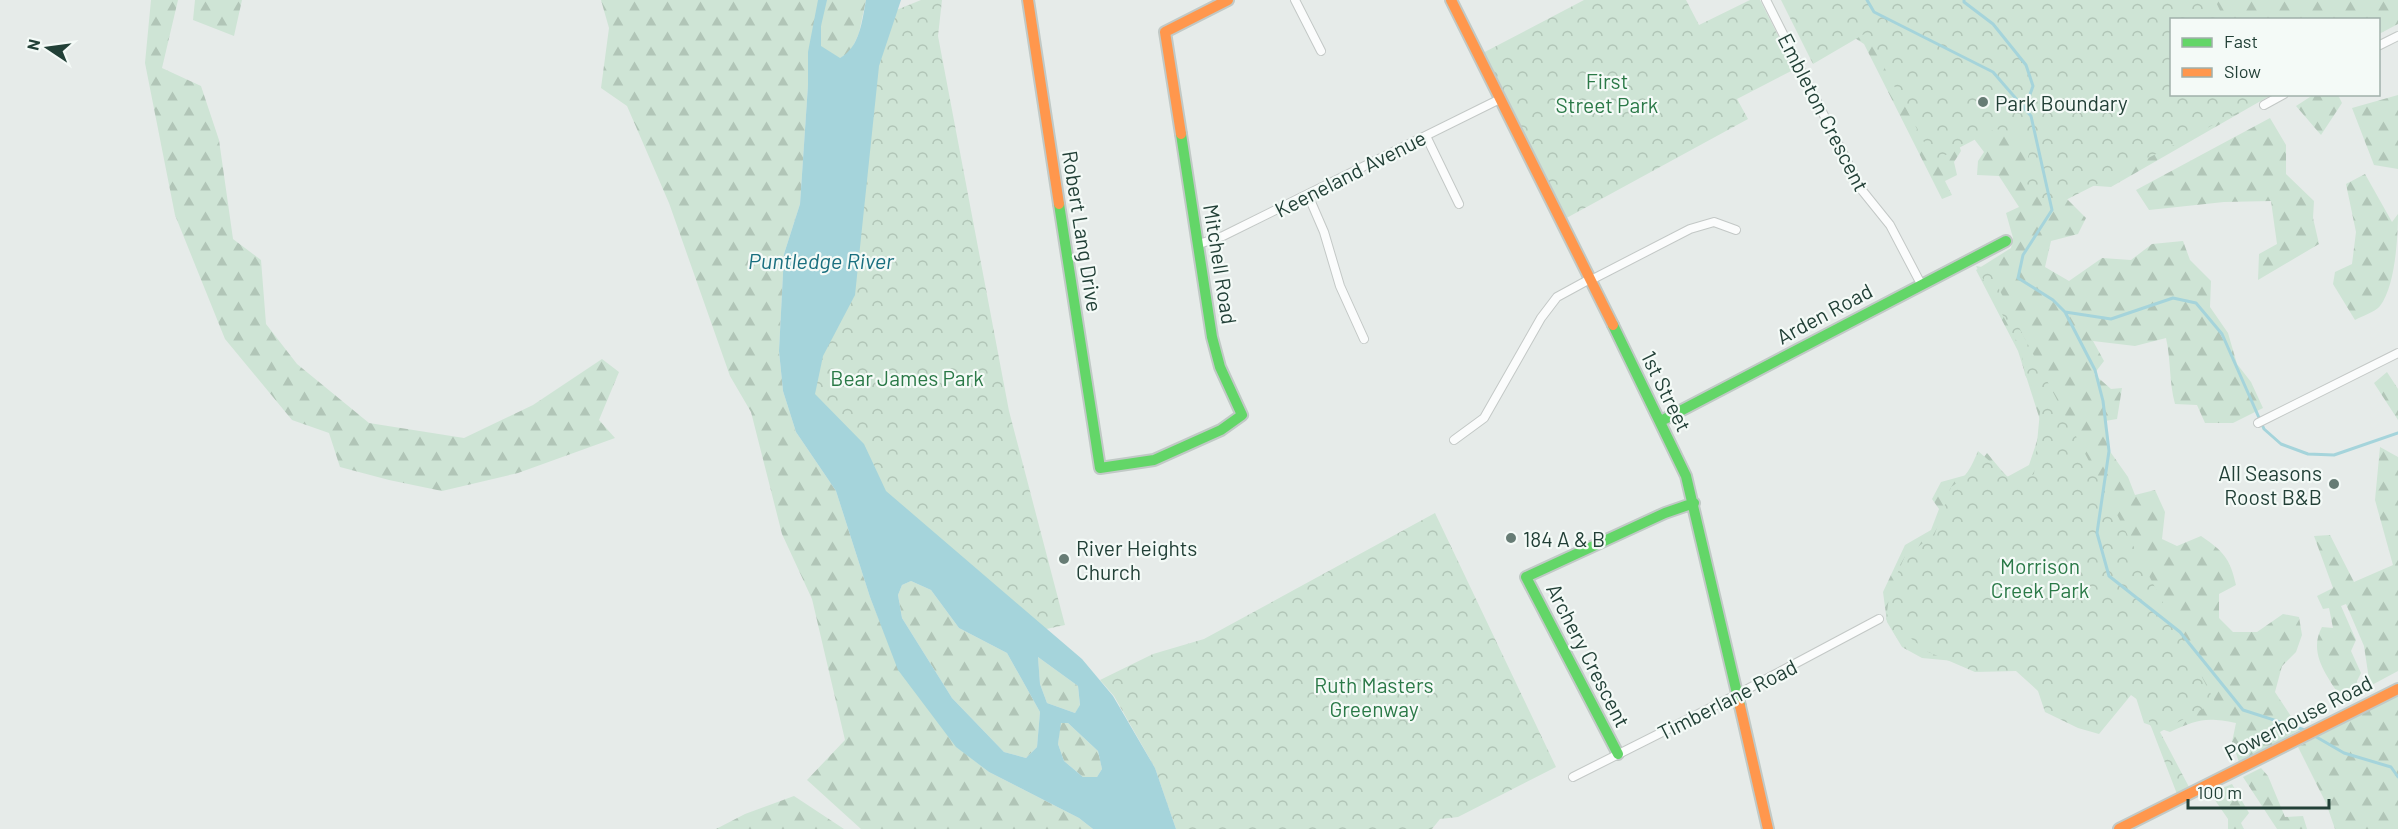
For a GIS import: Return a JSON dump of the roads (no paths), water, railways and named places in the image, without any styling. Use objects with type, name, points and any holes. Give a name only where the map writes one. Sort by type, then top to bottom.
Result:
[{"type":"street","name":"Robert Lang Drive","points":[[1028,0],[1100,468]]},
{"type":"street","name":"Mitchell Road","points":[[1100,468],[1154,460],[1221,430],[1242,415],[1217,357],[1212,337],[1165,32],[1228,0]]},
{"type":"street","points":[[1295,0],[1320,51]]},
{"type":"street","name":"1st Street","points":[[1451,0],[1661,421],[1686,476],[1768,829]]},
{"type":"street","name":"Embleton Crescent","points":[[1766,0],[1861,189],[1890,225],[1921,284]]},
{"type":"street","points":[[2380,45],[2398,36]]},
{"type":"street","points":[[2264,105],[2280,96]]},
{"type":"street","name":"Keeneland Avenue","points":[[1198,244],[1224,236],[1500,99]]},
{"type":"street","points":[[1426,136],[1459,204]]},
{"type":"street","points":[[1308,195],[1324,232],[1340,286],[1364,339]]},
{"type":"street","points":[[1454,440],[1484,418],[1542,318],[1557,297],[1690,229],[1714,222],[1736,230]]},
{"type":"street","name":"Arden Road","points":[[1661,421],[2006,241]]},
{"type":"street","points":[[2258,423],[2398,353]]},
{"type":"street","name":"Archery Crescent","points":[[1618,754],[1526,577],[1665,513],[1694,503]]},
{"type":"street","name":"Timberlane Road","points":[[1573,777],[1880,619]]},
{"type":"street","name":"Powerhouse Road","points":[[2119,829],[2398,689]]},
{"type":"water","name":"Puntledge River","points":[[818,0],[827,0],[821,26],[821,46],[840,58],[847,53],[856,40],[866,0],[901,0],[879,66],[855,295],[823,356],[815,394],[864,444],[886,491],[1082,659],[1113,696],[1155,768],[1176,829],[1093,829],[1079,818],[989,772],[956,747],[898,670],[870,597],[836,491],[796,432],[783,391],[779,351],[784,254],[800,204],[808,52]],"holes":[[[911,581],[931,590],[959,628],[1007,653],[1040,712],[1037,747],[1026,758],[1004,752],[952,698],[902,618],[898,595],[902,585]],[[1038,657],[1078,686],[1080,705],[1075,713],[1047,703],[1040,684]],[[1061,723],[1068,723],[1098,751],[1102,769],[1097,777],[1083,777],[1064,761],[1058,744]]]},
{"type":"waterway","points":[[1867,0],[1874,12],[1993,72],[2031,116],[2052,210],[2023,255],[2018,278],[2053,300],[2065,312],[2095,370],[2103,401],[2109,451],[2097,533],[2109,576],[2180,632],[2243,710],[2308,731]]},
{"type":"waterway","points":[[1964,0],[1993,24],[2026,65],[2033,86],[2025,108]]},
{"type":"waterway","points":[[2065,312],[2111,319],[2173,298],[2196,303],[2222,334],[2264,429],[2281,444],[2308,454],[2334,455],[2398,433]]},
{"type":"waterway","points":[[2313,735],[2344,753],[2391,767],[2398,777]]},
{"type":"place","name":"Park Boundary","points":[[1983,102]]},
{"type":"place","name":"All Seasons Roost B&B","points":[[2334,484]]},
{"type":"place","name":"184 A & B","points":[[1511,538]]},
{"type":"place","name":"River Heights Church","points":[[1064,559]]},
{"type":"park label","name":"First Street Park","points":[[1607,92]]},
{"type":"park label","name":"Bear James Park","points":[[907,377]]},
{"type":"park label","name":"Morrison Creek Park","points":[[2040,577]]},
{"type":"park label","name":"Ruth Masters Greenway","points":[[1374,696]]}]
